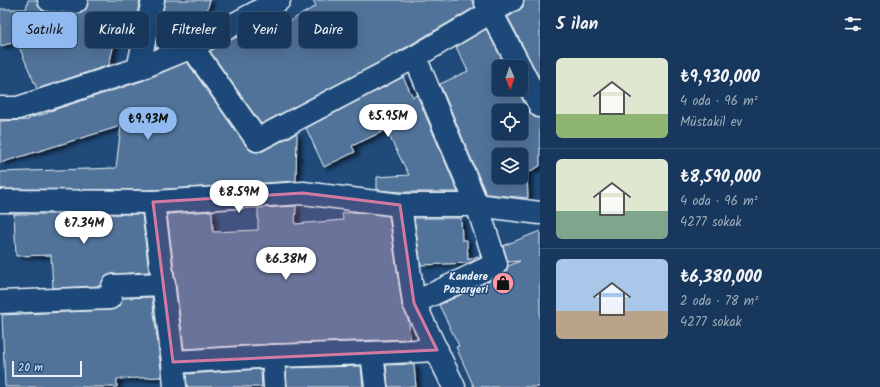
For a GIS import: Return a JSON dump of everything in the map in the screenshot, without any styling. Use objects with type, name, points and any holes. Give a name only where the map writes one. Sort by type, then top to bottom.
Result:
[{"type":"street","points":[[49,0],[76,2]]},
{"type":"street","points":[[138,69],[153,0]]},
{"type":"street","points":[[230,26],[279,0]]},
{"type":"street","points":[[193,48],[257,140],[415,57],[488,6],[512,0]]},
{"type":"street","points":[[488,6],[516,60]]},
{"type":"street","points":[[0,108],[18,108],[138,69],[190,48]]},
{"type":"street","points":[[414,303],[496,264],[477,205],[415,57]]},
{"type":"street","points":[[528,83],[540,106]]},
{"type":"street","points":[[0,201],[153,202],[303,193],[400,205],[477,205],[540,213]]},
{"type":"street","points":[[153,202],[174,362],[175,387]]},
{"type":"street","points":[[400,205],[414,303],[454,387]]},
{"type":"street","points":[[0,302],[110,298],[113,286],[164,284]]},
{"type":"street","points":[[174,362],[274,356],[372,354],[437,350]]},
{"type":"street","points":[[372,354],[376,387]]},
{"type":"street","points":[[274,356],[276,387]]},
{"type":"highlighted area","points":[[303,193],[400,205],[414,303],[437,350],[173,362],[153,202]]},
{"type":"building","points":[[28,0],[37,0],[38,6],[42,10],[48,12],[12,12],[12,43],[0,46],[0,9],[26,9]]},
{"type":"building","points":[[88,0],[140,0],[138,12],[85,12],[85,48],[113,48],[109,65],[37,89],[20,48],[77,48],[77,14],[81,13],[86,9]]},
{"type":"building","points":[[165,0],[210,0],[207,12],[162,12]]},
{"type":"building","points":[[313,0],[473,0],[475,7],[393,55],[261,124],[210,51],[216,48],[230,48],[230,40],[238,36],[238,48],[291,48],[291,20],[299,16],[299,48],[357,48],[357,12],[306,12],[316,6]]},
{"type":"building","points":[[524,0],[540,0],[540,79],[508,17],[523,7]]},
{"type":"building","points":[[486,29],[502,60],[492,60],[492,96],[521,96],[525,104],[492,104],[492,140],[528,140],[528,110],[534,117],[540,118],[540,166],[528,172],[528,148],[492,148],[492,184],[527,184],[528,198],[486,194],[440,84],[468,71],[456,47]]},
{"type":"building","points":[[187,62],[251,151],[263,151],[297,133],[296,181],[153,190],[0,189],[0,172],[116,168],[121,126],[0,163],[0,121],[29,120],[29,118],[142,81]]},
{"type":"building","points":[[403,77],[413,97],[417,95],[458,192],[401,192],[377,190],[377,177],[409,175],[386,130],[352,146],[355,152],[324,167],[306,128]]},
{"type":"building","points":[[296,206],[295,224],[343,220],[342,213],[357,212],[389,216],[402,305],[409,322],[410,339],[184,349],[167,214],[212,211],[213,232],[258,230],[258,208]]},
{"type":"building","points":[[14,214],[142,214],[149,272],[112,274],[105,277],[100,286],[53,288],[51,255],[16,256]]},
{"type":"building","points":[[414,218],[461,218],[462,240],[467,240],[468,260],[480,255],[481,257],[469,263],[421,265]]},
{"type":"building","name":"Kandere Pazaryeri","points":[[540,231],[540,387],[474,387],[456,347],[459,346],[439,305],[502,275],[508,266],[520,261],[508,262],[503,246]]},
{"type":"building","points":[[152,297],[162,377],[117,379],[117,387],[5,387],[2,315],[110,310],[118,307],[123,298]]},
{"type":"building","points":[[414,364],[416,387],[388,387],[386,365]]},
{"type":"building","points":[[361,366],[363,387],[287,387],[286,368]]},
{"type":"building","points":[[261,369],[262,387],[187,387],[186,374]]},
{"type":"place","name":"Kandere Pazaryeri","points":[[503,283]]}]
